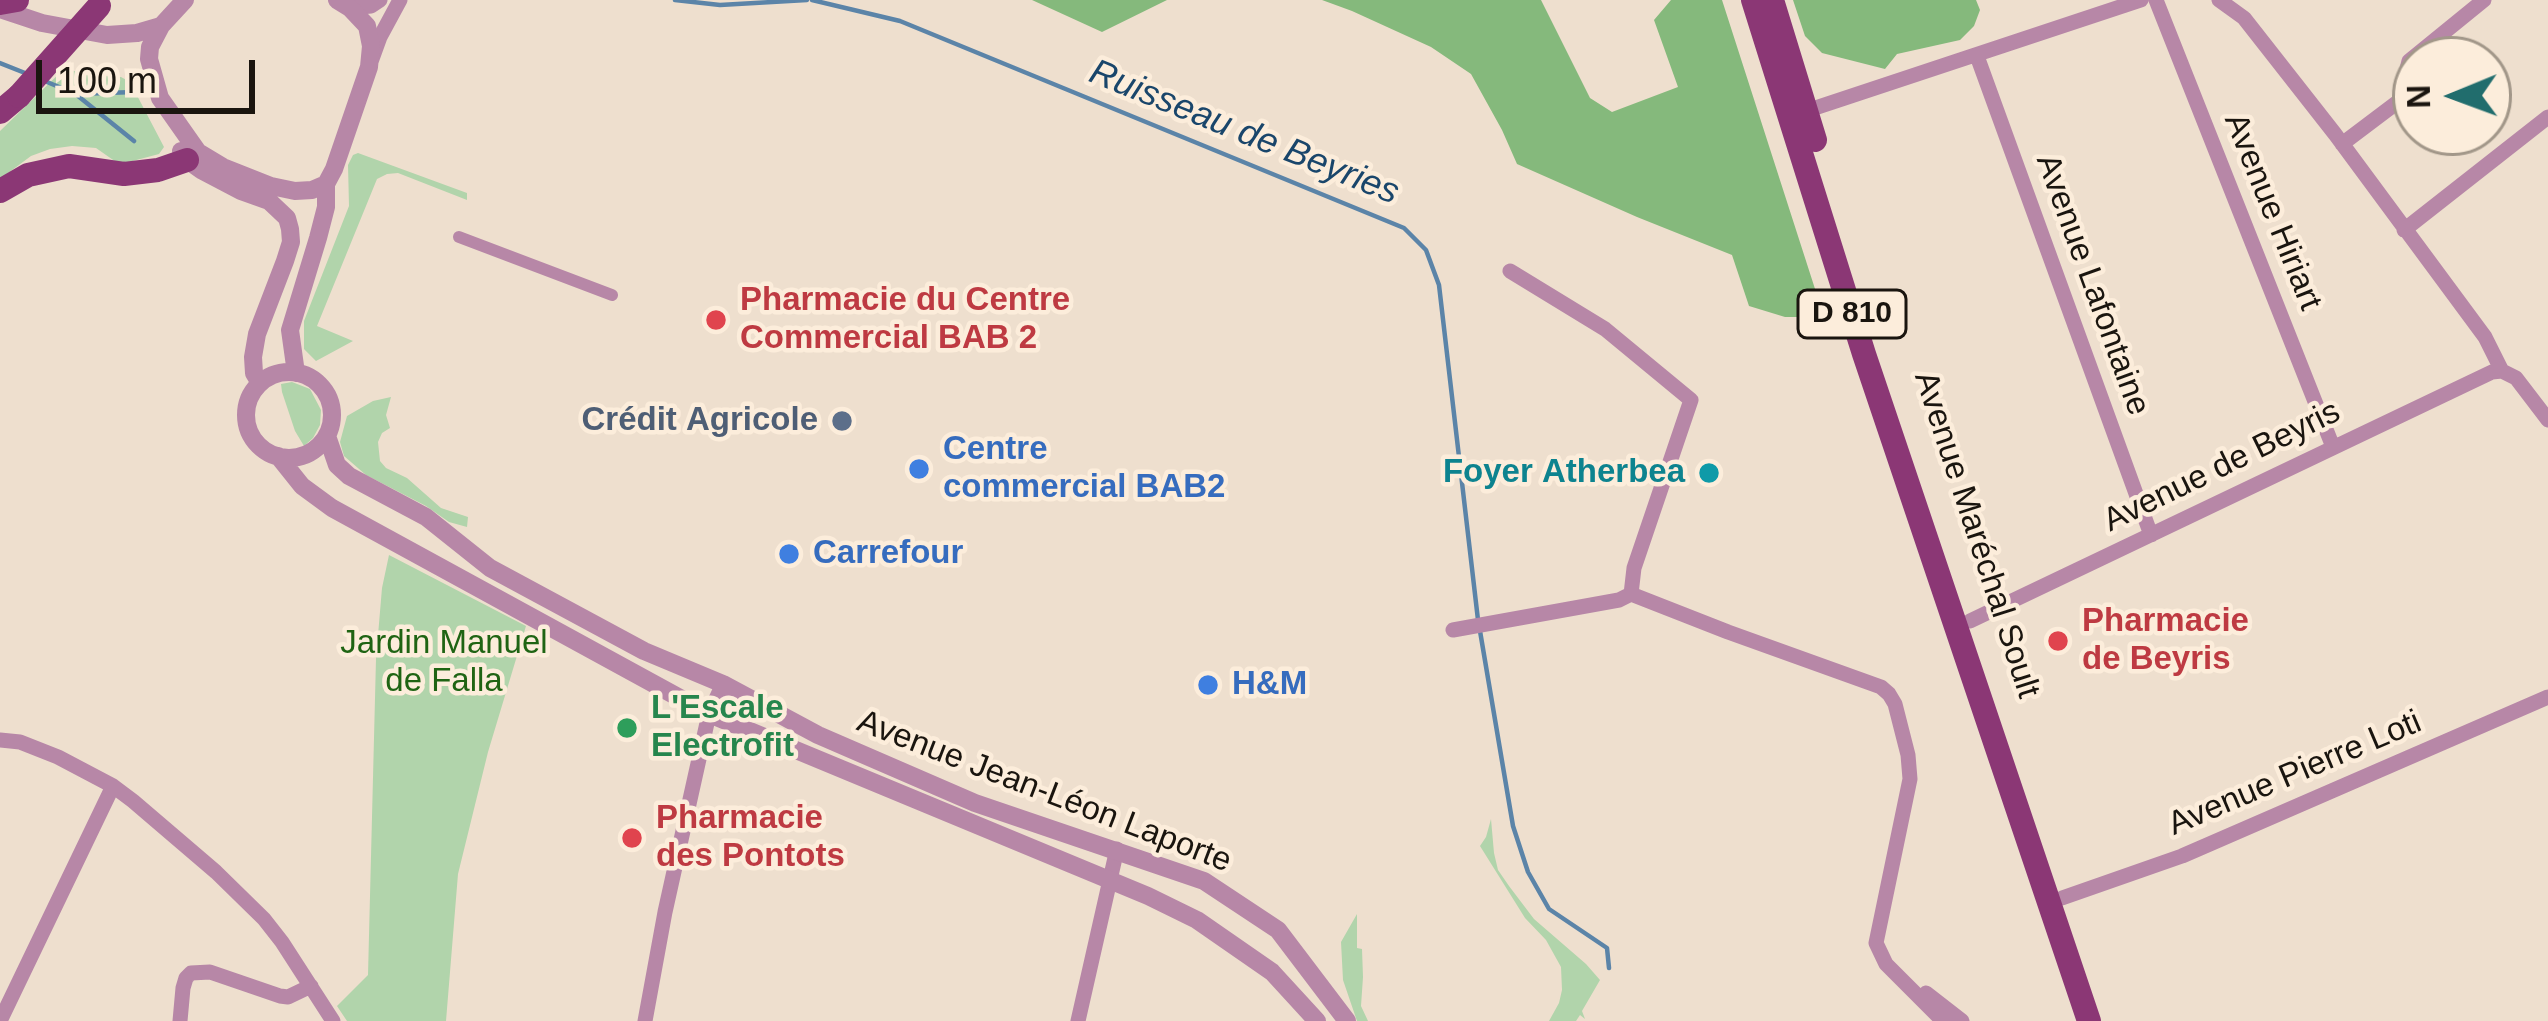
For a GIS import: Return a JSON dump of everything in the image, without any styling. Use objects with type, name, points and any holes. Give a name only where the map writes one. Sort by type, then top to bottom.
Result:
[{"type":"main road","points":[[0,6],[17,0]]},
{"type":"main road","name":"D 810","points":[[1753,0],[1858,333],[1963,624],[2089,1021]]},
{"type":"main road","name":"Avenue Maréchal Soult","points":[[1772,0],[1963,624],[2102,1021]]},
{"type":"main road","points":[[9,104],[101,3]]},
{"type":"main road","points":[[0,191],[28,176],[69,166],[124,174],[187,160]]},
{"type":"street","points":[[184,0],[154,36],[160,113],[187,160],[269,201],[286,218],[290,230],[285,261],[256,334],[254,373],[260,383]]},
{"type":"street","points":[[344,4],[371,6],[380,0]]},
{"type":"street","points":[[296,373],[290,330],[326,207],[326,184],[380,38],[400,0]]},
{"type":"street","points":[[1806,111],[2141,0]]},
{"type":"street","name":"Avenue Hiriart","points":[[2156,0],[2333,447]]},
{"type":"street","points":[[2218,0],[2244,18],[2493,348],[2502,371],[2516,378],[2548,420]]},
{"type":"street","points":[[2342,144],[2398,101],[2408,61],[2484,0]]},
{"type":"street","points":[[344,4],[367,26],[369,67]]},
{"type":"street","points":[[0,6],[58,27],[107,35],[161,26]]},
{"type":"street","points":[[107,35],[143,52],[198,152],[271,187],[312,190],[326,184]]},
{"type":"street","name":"Avenue Lafontaine","points":[[1977,56],[2151,535]]},
{"type":"street","points":[[2404,230],[2548,117]]},
{"type":"street","points":[[459,237],[613,296]]},
{"type":"street","points":[[1510,271],[1605,329],[1691,400],[1634,568],[1631,594]]},
{"type":"street","name":"Avenue de Beyris","points":[[1963,624],[2502,371]]},
{"type":"street","points":[[296,373],[316,381],[332,414],[327,436],[310,453],[290,458],[267,452],[252,436],[248,402],[260,383],[296,373]]},
{"type":"street","name":"Avenue Jean-Léon Laporte","points":[[327,436],[338,466],[349,476],[426,518],[490,568],[644,651],[912,776],[1025,822],[1204,881],[1278,930],[1347,1021]]},
{"type":"street","name":"Avenue Jean-Léon Laporte","points":[[278,456],[302,487],[332,508],[709,714],[1164,904],[1214,930],[1272,972],[1317,1021]]},
{"type":"street","points":[[1454,630],[1631,594],[1881,687],[1894,704],[1910,779],[1876,943],[1886,964],[1953,1019]]},
{"type":"street","points":[[645,1021],[709,714],[723,684]]},
{"type":"street","name":"Avenue Pierre Loti","points":[[2062,898],[2182,856],[2548,697]]},
{"type":"street","points":[[1,745],[20,742],[113,786],[248,903],[282,942],[333,1021]]},
{"type":"street","points":[[0,1021],[113,786]]},
{"type":"street","points":[[1078,1021],[1117,850]]},
{"type":"street","points":[[180,1021],[183,988],[191,973],[210,972],[288,997],[311,986]]},
{"type":"green space","points":[[1032,0],[1167,0],[1102,32]]},
{"type":"green space","points":[[1322,0],[1541,0],[1590,98],[1612,112],[1678,87],[1654,20],[1671,0],[1722,0],[1816,292],[1813,317],[1785,317],[1749,306],[1732,255],[1517,164],[1471,74],[1431,47]]},
{"type":"green space","points":[[1793,0],[1976,0],[1980,10],[1974,26],[1960,40],[1897,54],[1885,69],[1822,53],[1805,36]]},
{"type":"green space","points":[[65,68],[130,82],[164,147],[159,154],[125,163],[96,148],[50,149],[31,156],[0,179],[0,131]]},
{"type":"green space","points":[[358,153],[467,193],[467,200],[398,173],[377,179],[317,326],[353,341],[316,361],[304,349],[304,321],[349,206],[348,165]]},
{"type":"green space","points":[[292,382],[310,389],[321,410],[320,425],[304,446],[282,392],[281,384]]},
{"type":"green space","points":[[391,397],[386,415],[390,428],[378,442],[380,461],[441,508],[468,517],[467,527],[449,522],[366,475],[344,456],[340,442],[347,416]]},
{"type":"green space","name":"Jardin Manuel de Falla","points":[[389,555],[526,626],[458,874],[446,1021],[347,1021],[337,1006],[368,975],[376,659]]},
{"type":"green space","points":[[1491,819],[1498,870],[1534,919],[1600,980],[1582,1011],[1585,1019],[1580,1015],[1576,1021],[1549,1021],[1562,990],[1561,967],[1480,846]]},
{"type":"green space","points":[[1357,914],[1361,1006],[1368,1021],[1357,1021],[1343,980],[1341,942]]},
{"type":"waterway","name":"Ruisseau de Beyries","points":[[675,0],[720,5],[807,0]]},
{"type":"waterway","name":"Ruisseau de Beyries","points":[[812,0],[900,21],[1404,228],[1426,250],[1439,285],[1478,620]]},
{"type":"waterway","name":"Ruisseau de Beyries","points":[[0,63],[25,73]]},
{"type":"waterway","name":"Ruisseau de Beyries","points":[[47,82],[76,94],[135,92]]},
{"type":"waterway","points":[[78,96],[134,141]]},
{"type":"waterway","points":[[1480,631],[1513,826],[1528,872],[1549,909],[1607,948],[1609,968]]},
{"type":"place","name":"Pharmacie du Centre Commercial BAB 2","points":[[716,320]]},
{"type":"place","name":"Crédit Agricole","points":[[842,421]]},
{"type":"place","name":"Centre commercial BAB2","points":[[919,469]]},
{"type":"place","name":"Foyer Atherbea","points":[[1709,473]]},
{"type":"place","name":"Carrefour","points":[[789,554]]},
{"type":"place","name":"Pharmacie de Beyris","points":[[2058,641]]},
{"type":"place","name":"H&M","points":[[1208,685]]},
{"type":"place","name":"L'Escale Electrofit","points":[[627,728]]},
{"type":"place","name":"Pharmacie des Pontots","points":[[632,838]]}]
